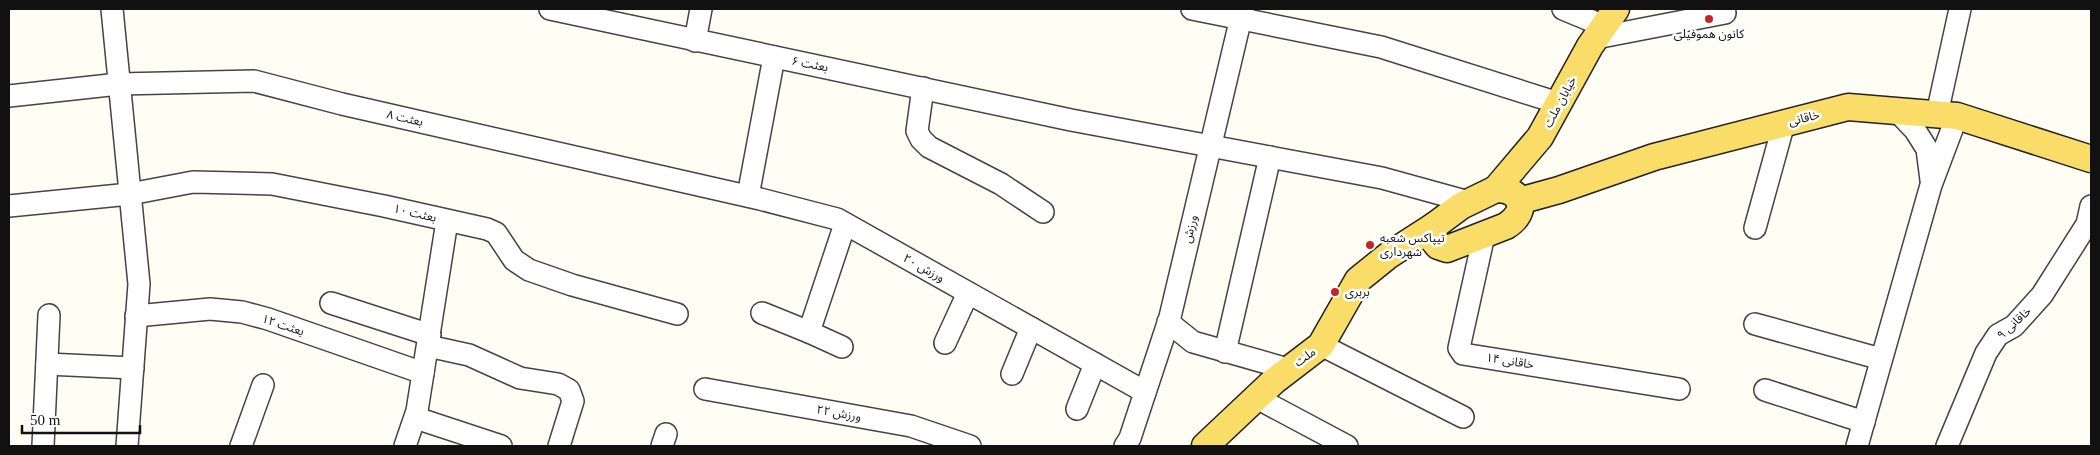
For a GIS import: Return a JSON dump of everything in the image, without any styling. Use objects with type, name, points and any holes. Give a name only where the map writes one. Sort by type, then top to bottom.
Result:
[{"type":"main road","name":"خیابان ملت","points":[[1496,190],[1540,137],[1605,24]]},
{"type":"main road","name":"خاقانی","points":[[1519,201],[1654,157],[1848,107],[1947,115],[2091,159]]},
{"type":"main road","points":[[1389,255],[1447,249],[1515,221],[1520,212],[1519,201],[1511,192],[1496,190]]},
{"type":"main road","name":"ملت","points":[[1215,444],[1256,397],[1321,345],[1358,280],[1389,255],[1469,202],[1496,190]]},
{"type":"main road","points":[[1434,226],[1433,240],[1438,246],[1447,249]]},
{"type":"street","points":[[112,9],[138,284],[127,446]]},
{"type":"street","name":"بعثت ۶","points":[[550,9],[1071,120],[1382,178],[1469,202]]},
{"type":"street","points":[[695,41],[701,9]]},
{"type":"street","points":[[1192,9],[1242,13],[1381,47],[1558,104]]},
{"type":"street","points":[[1563,9],[1605,24],[1725,13]]},
{"type":"street","points":[[1857,446],[1931,185],[1947,115],[1960,9]]},
{"type":"street","name":"ورزش","points":[[1125,446],[1130,438],[1168,322],[1242,13]]},
{"type":"street","points":[[748,196],[774,57]]},
{"type":"street","name":"بعثت ٨","points":[[9,96],[119,84],[254,81],[342,104],[689,182]]},
{"type":"street","points":[[923,88],[917,131],[921,139],[929,147],[1001,184],[1043,212]]},
{"type":"street","points":[[1896,110],[1915,130],[1927,149],[1931,185]]},
{"type":"street","points":[[1755,228],[1784,123]]},
{"type":"street","points":[[1225,352],[1270,157]]},
{"type":"street","name":"بعثت ۱۰","points":[[9,206],[130,194],[193,182],[272,184],[487,229],[496,234],[514,260],[529,270],[572,285],[677,314]]},
{"type":"street","name":"ورزش ۲۰","points":[[689,182],[837,219],[1145,392]]},
{"type":"street","name":"خاقانی ٩","points":[[1947,446],[1986,353],[1998,335],[2014,326],[2042,295],[2087,224],[2091,206]]},
{"type":"street","points":[[406,446],[416,418],[448,221]]},
{"type":"street","points":[[809,332],[845,224]]},
{"type":"street","name":"خاقانی ۱۴","points":[[1484,235],[1459,348],[1461,352],[1679,389]]},
{"type":"street","points":[[945,343],[968,292]]},
{"type":"street","points":[[331,303],[469,355],[520,378],[558,384],[569,390],[572,401],[559,446]]},
{"type":"street","name":"بعثت ۱۲","points":[[136,316],[210,309],[242,312],[268,319],[423,373]]},
{"type":"street","points":[[762,313],[842,347]]},
{"type":"street","points":[[43,446],[49,315]]},
{"type":"street","points":[[1168,322],[1193,342],[1288,370]]},
{"type":"street","points":[[1755,324],[1882,360]]},
{"type":"street","points":[[1012,374],[1031,328]]},
{"type":"street","points":[[1321,345],[1463,417]]},
{"type":"street","points":[[47,364],[132,368]]},
{"type":"street","points":[[1077,409],[1095,364]]},
{"type":"street","points":[[241,446],[264,385]]},
{"type":"street","name":"ورزش ۲۲","points":[[705,389],[911,426],[970,446]]},
{"type":"street","points":[[1765,390],[1864,422]]},
{"type":"street","points":[[1256,397],[1348,446]]},
{"type":"street","points":[[416,418],[501,446]]},
{"type":"place","name":"کانون هموفیلی","points":[[1709,19]]},
{"type":"place","name":"تیپاکس شعبه شهرداری","points":[[1370,245]]},
{"type":"place","name":"بربری","points":[[1335,292]]}]
